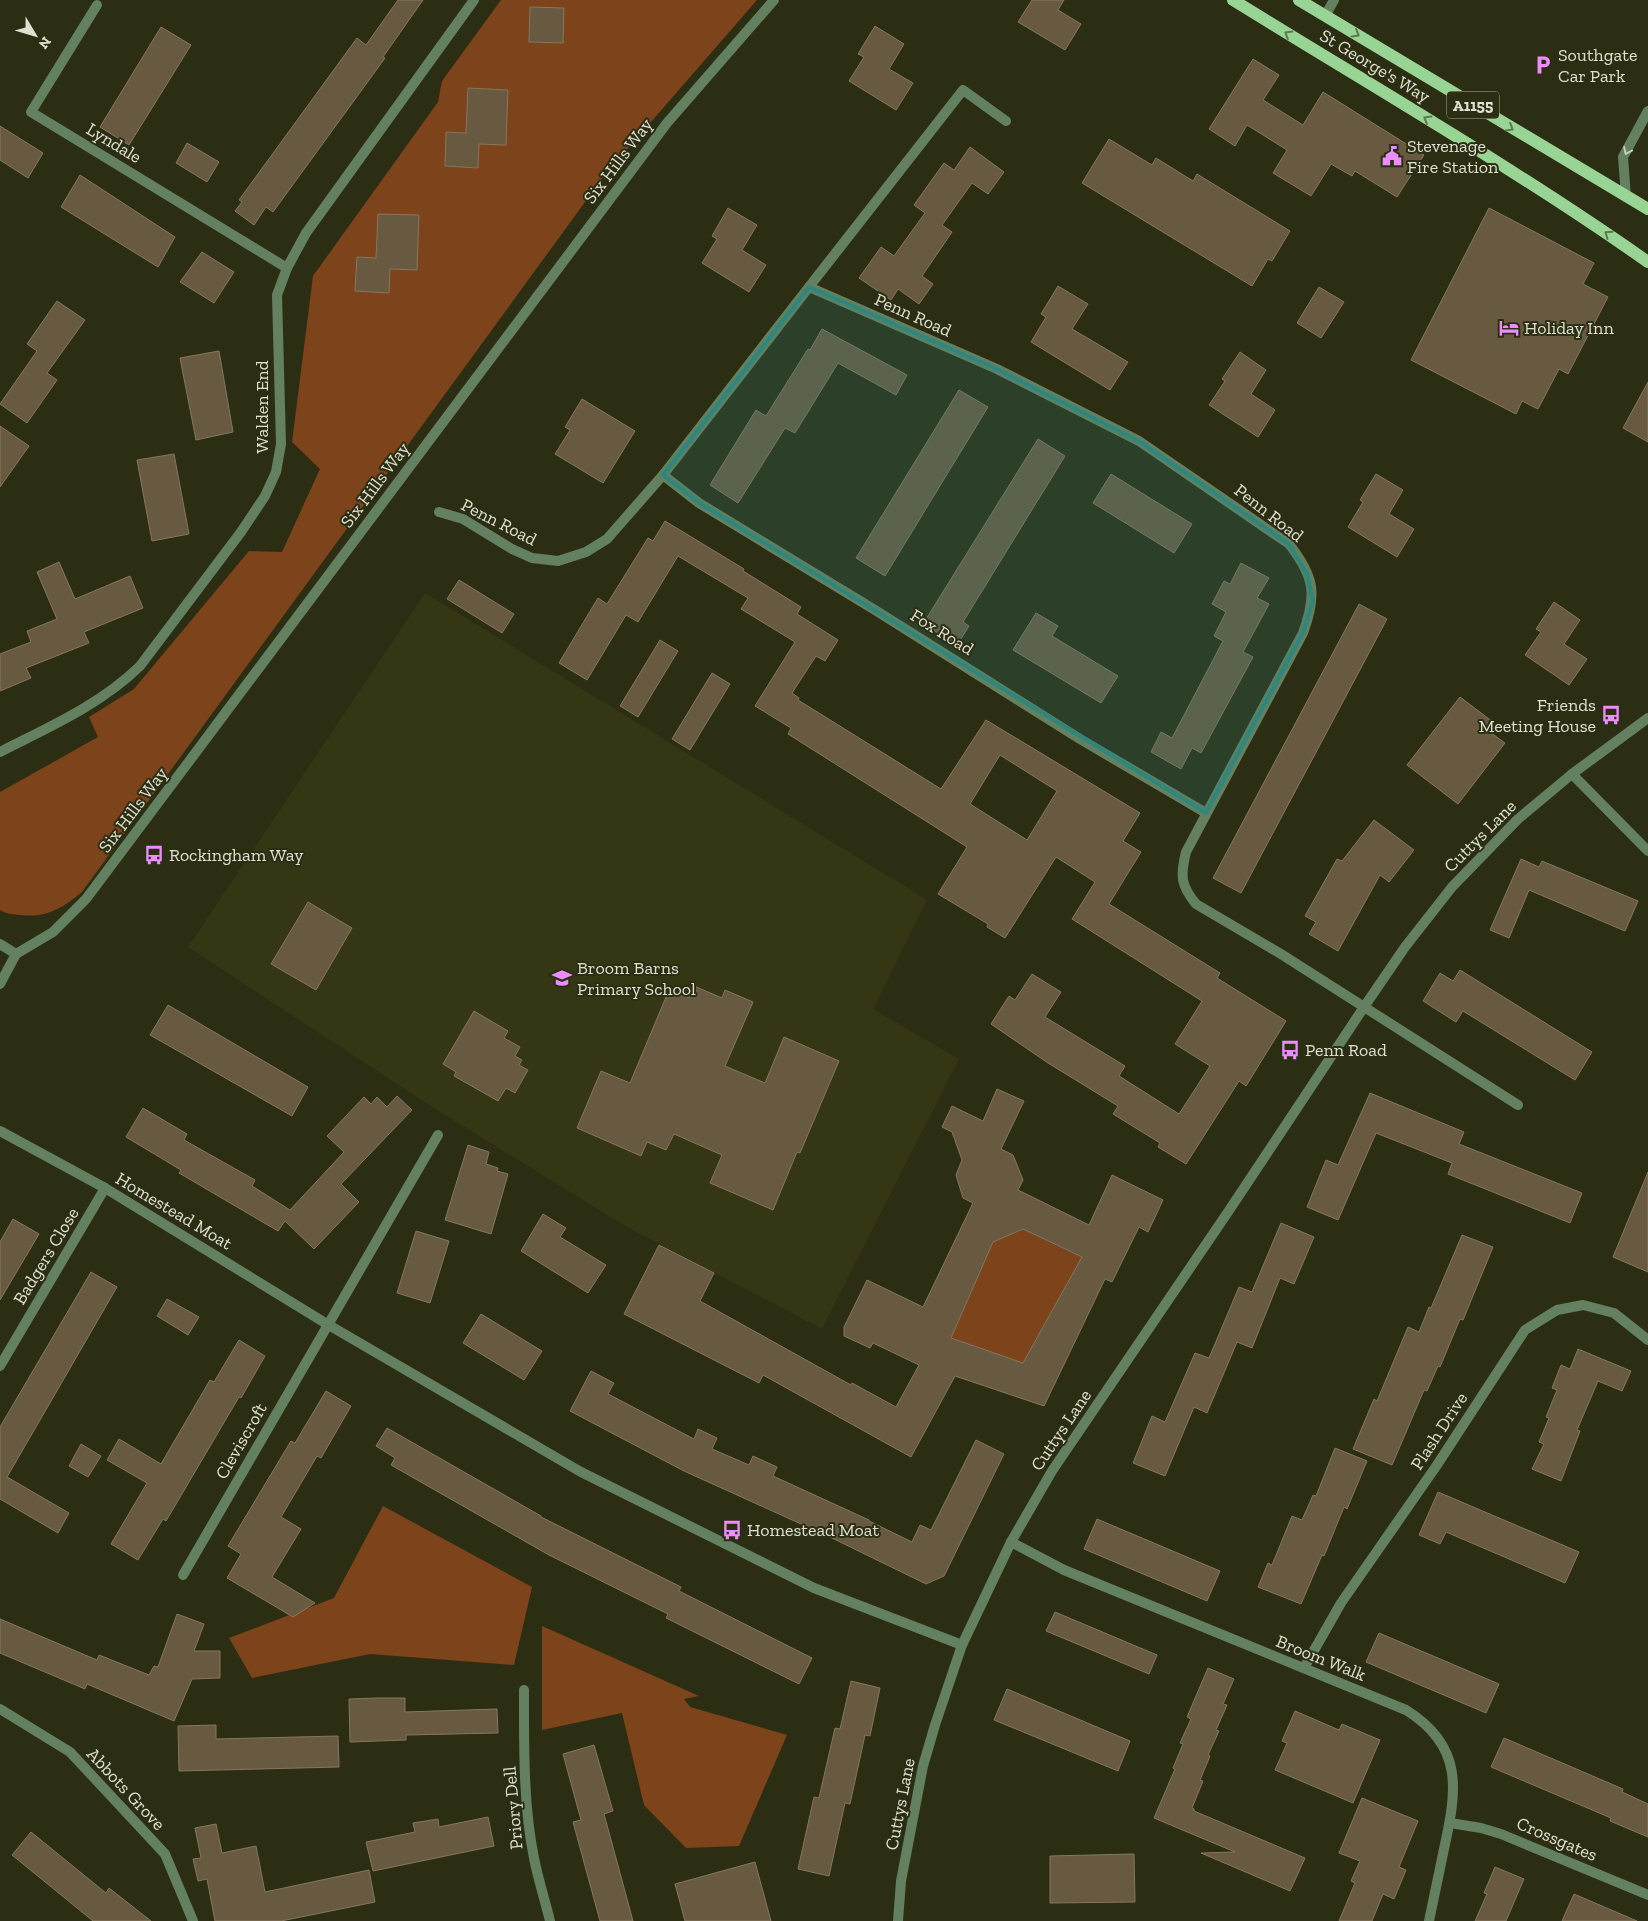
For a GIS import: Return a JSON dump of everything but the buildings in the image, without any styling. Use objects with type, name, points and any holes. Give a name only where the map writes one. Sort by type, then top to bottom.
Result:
[{"type":"main road","name":"St George's Way","points":[[1233,0],[1507,168],[1584,217],[1648,262]]},
{"type":"main road","name":"St George's Way","points":[[1299,0],[1648,209]]},
{"type":"street","name":"Walden End","points":[[0,752],[84,709],[125,681],[160,642],[241,532],[264,496],[276,472],[281,444],[277,295],[287,268],[306,233],[474,0]]},
{"type":"street","name":"Six Hills Way","points":[[16,954],[53,932],[86,899],[667,123],[774,0]]},
{"type":"street","points":[[1325,16],[1334,0]]},
{"type":"street","name":"Lyndale","points":[[98,5],[32,112],[287,268]]},
{"type":"street","name":"Penn Road","points":[[439,512],[463,519],[512,549],[532,558],[558,561],[586,552],[607,539],[663,475],[963,90],[1006,121]]},
{"type":"street","points":[[1626,197],[1623,157],[1648,111]]},
{"type":"street","name":"Penn Road","points":[[809,287],[997,369],[1140,441],[1289,544],[1300,558],[1311,589],[1313,602],[1303,634],[1186,852],[1182,868],[1182,882],[1188,894],[1202,908],[1281,954],[1364,1007]]},
{"type":"street","name":"Fox Road","points":[[663,475],[698,503],[875,610],[1080,739],[1206,813]]},
{"type":"street","name":"Cuttys Lane","points":[[898,1921],[901,1881],[923,1766],[962,1645],[1011,1542],[1052,1471],[1404,947],[1452,887],[1518,820],[1572,774],[1648,718]]},
{"type":"street","points":[[1572,774],[1648,851]]},
{"type":"street","points":[[0,944],[16,954],[0,984]]},
{"type":"street","points":[[1364,1007],[1518,1105]]},
{"type":"street","name":"Homestead Moat","points":[[3,1133],[105,1188],[327,1324],[559,1460],[647,1506],[814,1588],[962,1645]]},
{"type":"street","points":[[327,1324],[438,1135]]},
{"type":"street","name":"Badgers Close","points":[[0,1366],[105,1188]]},
{"type":"street","name":"Plash Drive","points":[[1304,1668],[1340,1603],[1437,1465],[1524,1330],[1557,1310],[1583,1306],[1614,1313],[1648,1340]]},
{"type":"street","name":"Cleviscroft","points":[[183,1575],[327,1324]]},
{"type":"street","name":"Broom Walk","points":[[1011,1542],[1064,1570],[1406,1710],[1422,1720],[1443,1745],[1450,1764],[1454,1787],[1450,1823],[1429,1921]]},
{"type":"street","name":"Priory Dell","points":[[524,1690],[524,1743],[529,1823],[534,1858],[550,1921]]},
{"type":"street","name":"Abbots Grove","points":[[0,1709],[70,1752],[165,1854],[193,1921]]},
{"type":"street","name":"Crossgates","points":[[1450,1823],[1480,1828],[1500,1834],[1648,1895]]},
{"type":"highlighted area","points":[[809,287],[997,369],[1139,441],[1271,531],[1289,544],[1307,574],[1313,601],[1303,633],[1206,813],[699,503],[663,475]]},
{"type":"shaded area","points":[[501,0],[757,0],[604,176],[82,892],[60,908],[46,914],[30,916],[7,913],[0,910],[0,792],[98,737],[89,717],[134,689],[249,551],[282,552],[320,469],[292,442],[313,276],[438,102],[442,81]]},
{"type":"shaded area","name":"Broom Barns Primary School","points":[[425,593],[927,900],[873,1009],[959,1059],[822,1329],[627,1227],[429,1105],[188,947]]},
{"type":"shaded area","points":[[1023,1229],[1096,1264],[1023,1363],[951,1338],[993,1242]]},
{"type":"shaded area","points":[[383,1506],[532,1587],[514,1665],[370,1654],[252,1678],[229,1638],[334,1598]]},
{"type":"shaded area","points":[[542,1626],[699,1696],[684,1699],[690,1707],[787,1735],[739,1846],[686,1848],[644,1805],[622,1713],[542,1730]]},
{"type":"place","name":"Southgate Car Park","points":[[1543,65]]},
{"type":"place","name":"Stevenage Fire Station","points":[[1392,156]]},
{"type":"place","name":"Holiday Inn","points":[[1509,328]]},
{"type":"place","name":"Friends Meeting House","points":[[1611,715]]},
{"type":"place","name":"Rockingham Way","points":[[154,855]]},
{"type":"place","name":"Broom Barns Primary School","points":[[562,978]]},
{"type":"place","name":"Penn Road","points":[[1290,1050]]},
{"type":"place","name":"Homestead Moat","points":[[732,1530]]}]
